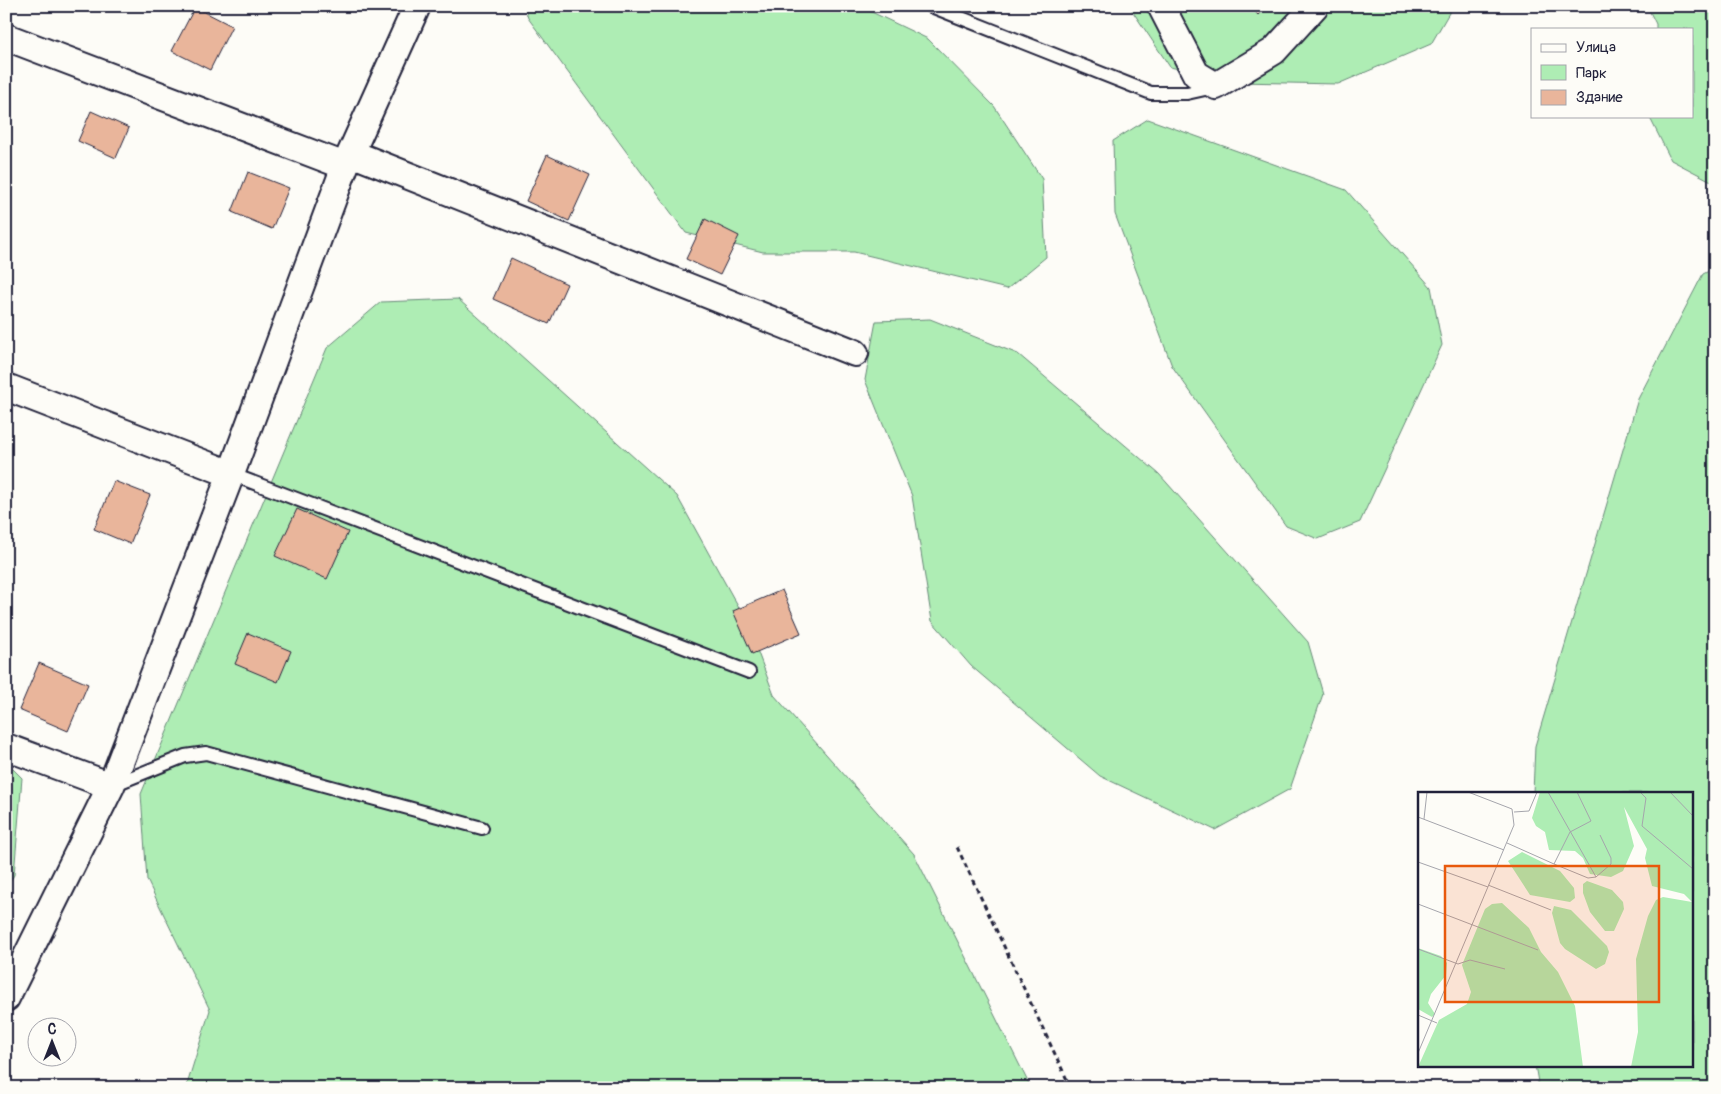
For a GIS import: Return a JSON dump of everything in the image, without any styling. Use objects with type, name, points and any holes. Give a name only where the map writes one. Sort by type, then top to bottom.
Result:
[{"type":"street","points":[[6,998],[111,786],[231,474],[348,159],[416,6]]},
{"type":"street","points":[[1161,6],[1196,74],[1216,86],[1274,51],[1315,6]]},
{"type":"street","points":[[6,37],[348,159],[855,353]]},
{"type":"street","points":[[6,387],[231,474]]},
{"type":"street","points":[[6,747],[111,786]]},
{"type":"lane","points":[[931,6],[1151,93],[1187,93],[1216,86]]},
{"type":"lane","points":[[231,474],[749,672]]},
{"type":"lane","points":[[111,786],[185,756],[206,753],[482,828]]},
{"type":"path","points":[[956,847],[1071,1088]]},
{"type":"green space","points":[[524,6],[859,6],[928,39],[994,106],[1042,179],[1046,257],[1007,289],[854,252],[763,252],[686,233],[528,18]]},
{"type":"green space","points":[[1129,6],[1453,6],[1431,44],[1338,84],[1236,82],[1170,67]]},
{"type":"green space","points":[[1647,6],[1715,6],[1715,183],[1671,160],[1650,118],[1694,118],[1694,28],[1656,28],[1656,24]]},
{"type":"green space","points":[[1148,119],[1346,190],[1431,287],[1442,345],[1360,522],[1318,539],[1286,526],[1172,366],[1115,214],[1113,141]]},
{"type":"green space","points":[[1715,268],[1715,1088],[1539,1088],[1535,1066],[1694,1066],[1694,792],[1533,792],[1535,746],[1638,399],[1703,274]]},
{"type":"green space","points":[[458,299],[677,496],[746,621],[774,695],[914,854],[1031,1088],[186,1088],[210,1010],[147,880],[141,794],[327,348],[381,302]]},
{"type":"green space","points":[[930,319],[1018,354],[1159,474],[1308,642],[1323,694],[1290,789],[1215,830],[1100,776],[971,666],[932,621],[912,496],[865,380],[876,321]]},
{"type":"green space","points":[[6,762],[22,778],[14,875],[6,887]]},
{"type":"building","points":[[1249,6],[1267,6],[1258,15]]},
{"type":"building","points":[[195,7],[232,26],[210,70],[172,51]]},
{"type":"building","points":[[91,111],[129,128],[116,158],[78,141]]},
{"type":"building","points":[[547,155],[590,175],[569,221],[526,201]]},
{"type":"building","points":[[248,172],[289,188],[272,229],[232,212]]},
{"type":"building","points":[[705,219],[739,236],[720,275],[686,259]]},
{"type":"building","points":[[511,258],[567,284],[549,324],[493,299]]},
{"type":"building","points":[[114,481],[150,495],[130,544],[94,529]]},
{"type":"building","points":[[297,509],[348,532],[327,579],[275,556]]},
{"type":"building","points":[[782,590],[801,633],[752,654],[733,611]]},
{"type":"building","points":[[248,633],[291,651],[278,682],[235,664]]},
{"type":"building","points":[[39,663],[88,684],[68,731],[19,710]]}]
